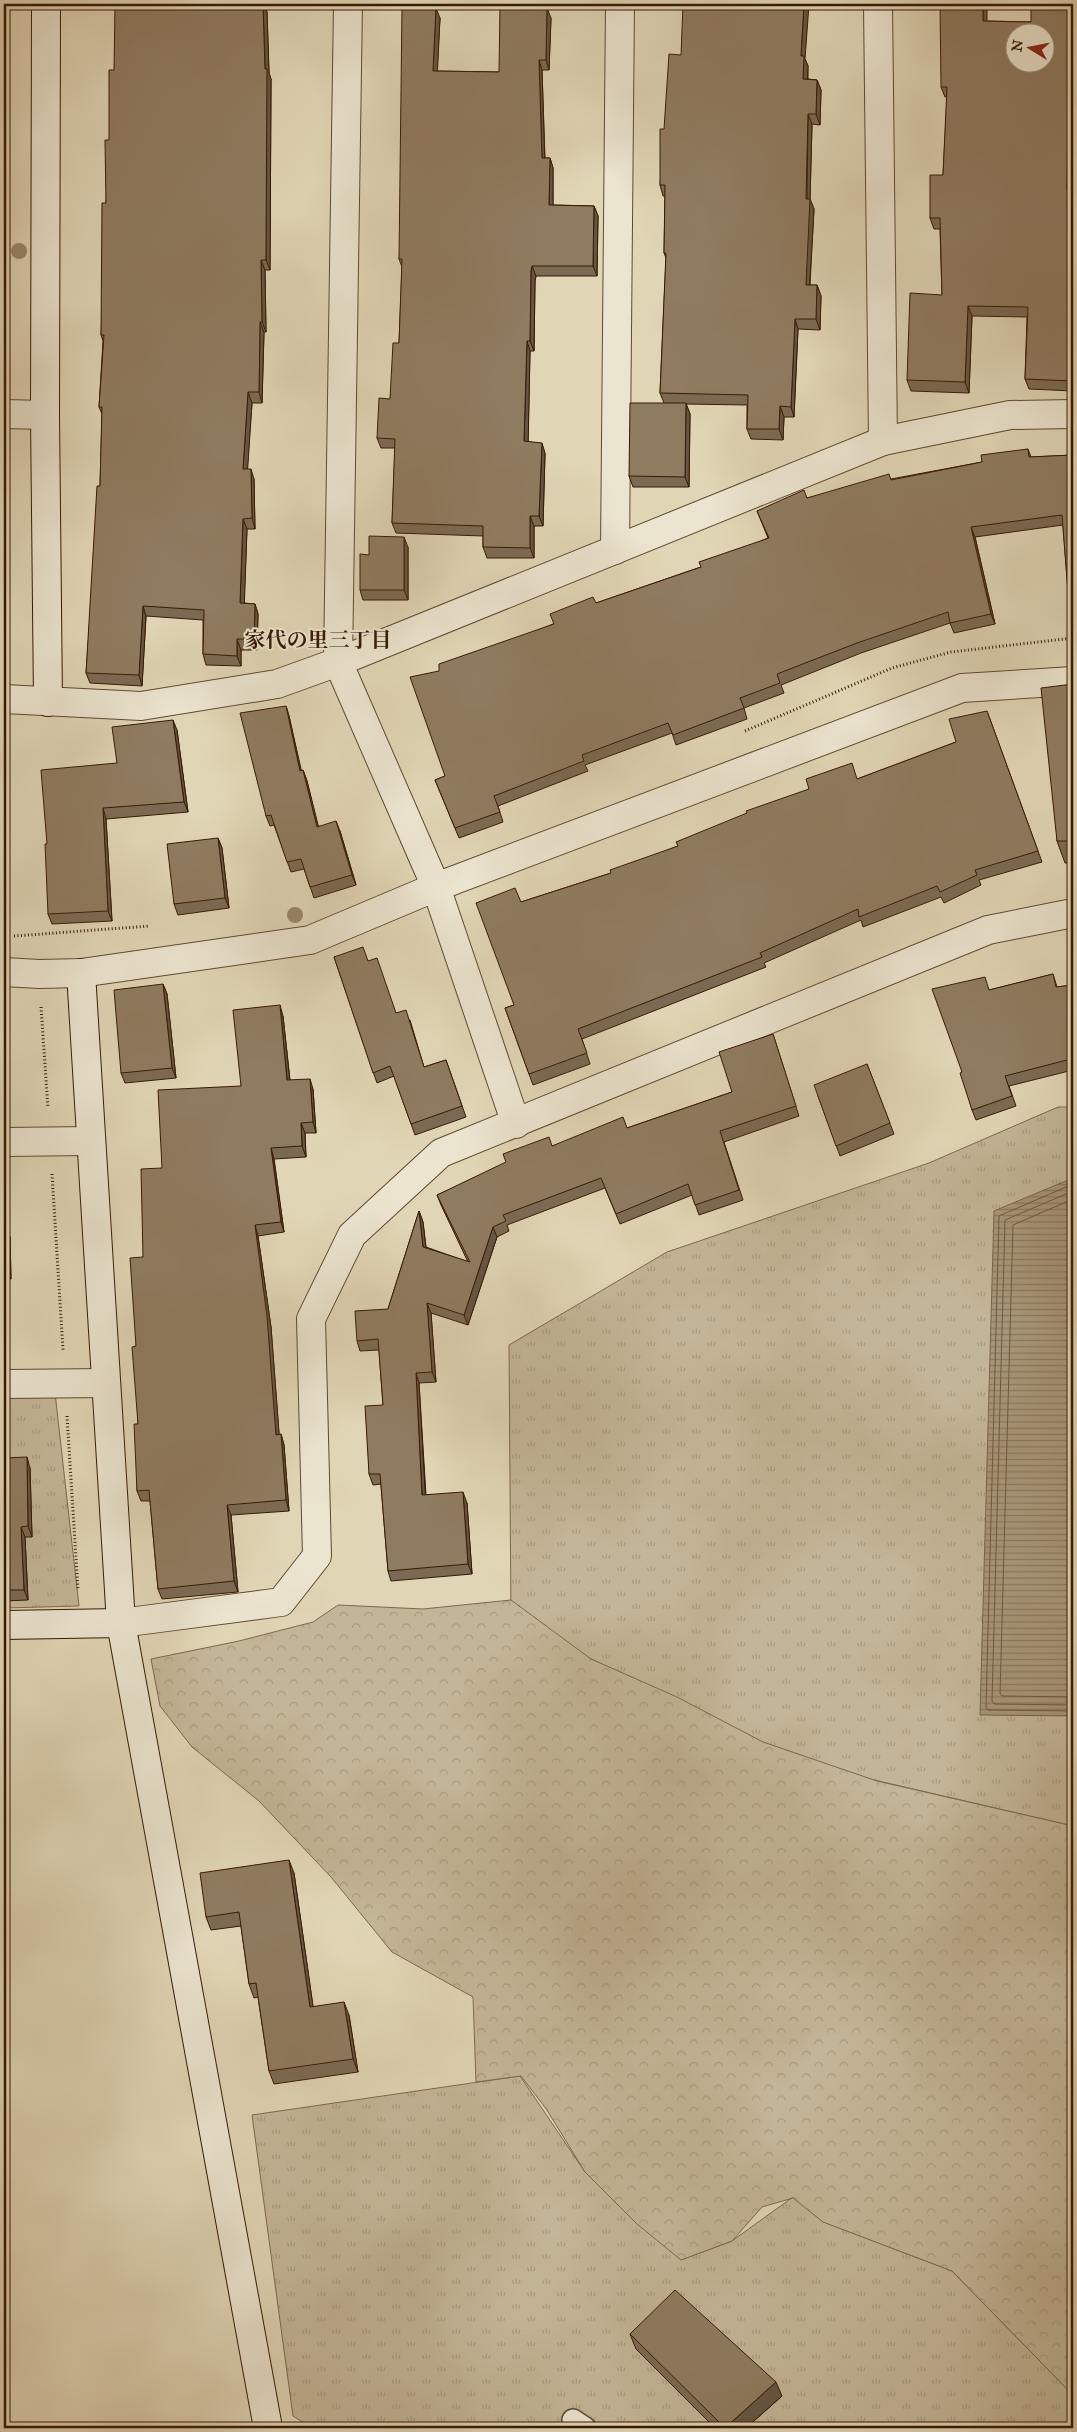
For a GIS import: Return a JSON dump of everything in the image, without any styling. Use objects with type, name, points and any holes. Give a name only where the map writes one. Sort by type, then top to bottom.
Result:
[{"type":"street","points":[[46,4],[45,415],[48,702]]},
{"type":"street","points":[[348,4],[338,662],[436,887],[516,1124]]},
{"type":"street","points":[[615,550],[620,4]]},
{"type":"street","points":[[878,4],[883,441]]},
{"type":"street","points":[[4,414],[45,415]]},
{"type":"street","points":[[4,699],[141,706],[277,684],[338,662],[883,441],[1010,415],[1073,414]]},
{"type":"street","points":[[4,972],[39,974],[81,973],[310,940],[436,887],[962,688],[1073,681]]},
{"type":"street","points":[[4,1625],[121,1623],[281,1602],[317,1556],[311,1319],[352,1235],[441,1153],[988,930],[1073,914]]},
{"type":"street","points":[[81,973],[121,1623],[268,2428]]},
{"type":"street","points":[[4,1142],[91,1140]]},
{"type":"street","points":[[4,1384],[106,1383]]},
{"type":"green space","points":[[1058,1107],[1073,1107],[1073,1826],[844,1773],[775,1748],[511,1620],[509,1345],[667,1252],[929,1163]]},
{"type":"green space","points":[[54,1384],[79,1606],[4,1608],[4,1385]]},
{"type":"green space","points":[[511,1600],[591,1659],[677,1697],[763,1742],[877,1781],[1073,1826],[1073,2395],[952,2271],[823,2222],[793,2198],[762,2207],[732,2241],[681,2260],[637,2224],[585,2172],[547,2110],[521,2076],[476,2082],[473,1997],[392,1952],[331,1877],[259,1801],[192,1747],[160,1706],[151,1659],[239,1641],[313,1622],[338,1605],[423,1609]]},
{"type":"green space","points":[[520,2076],[585,2172],[681,2260],[732,2241],[793,2197],[824,2222],[952,2271],[1073,2395],[1073,2428],[312,2428],[293,2416],[252,2115]]},
{"type":"water","points":[[1073,1178],[1073,1716],[980,1715],[994,1211]]},
{"type":"building","points":[[215,4],[263,4],[265,69],[267,69],[266,260],[261,260],[262,322],[260,322],[259,392],[248,392],[243,469],[251,469],[252,518],[243,519],[240,603],[255,604],[254,639],[237,639],[237,656],[203,654],[204,610],[143,606],[139,675],[86,673],[97,486],[100,486],[102,407],[99,407],[104,335],[101,335],[102,203],[106,203],[105,140],[109,140],[109,70],[114,70],[115,5],[215,9]]},
{"type":"building","points":[[683,4],[804,4],[801,56],[804,56],[803,79],[817,80],[816,114],[808,114],[806,199],[810,199],[806,285],[817,285],[816,319],[795,319],[791,407],[780,406],[779,429],[747,429],[748,395],[660,393],[666,253],[664,253],[665,185],[660,185],[660,129],[664,129],[669,54],[681,55]]},
{"type":"building","points":[[940,4],[983,4],[983,21],[1031,22],[1031,4],[1073,4],[1073,79],[1069,79],[1067,190],[1073,191],[1073,381],[1025,379],[1028,307],[968,306],[965,382],[907,380],[910,293],[942,295],[940,218],[930,218],[930,175],[943,175],[947,87],[941,87]]},
{"type":"building","points":[[402,7],[436,8],[433,71],[499,72],[500,7],[547,8],[546,60],[539,60],[542,158],[550,158],[549,205],[594,206],[593,266],[532,266],[531,271],[530,341],[527,341],[524,441],[542,443],[539,516],[530,516],[530,548],[483,547],[483,526],[392,523],[395,439],[377,438],[379,398],[390,399],[393,343],[399,343],[402,259],[399,259]]},
{"type":"building","points":[[630,403],[686,403],[685,477],[629,476]]},
{"type":"building","points":[[1028,449],[1029,457],[1073,455],[1073,592],[1068,592],[1062,515],[971,527],[991,614],[950,623],[948,612],[857,643],[777,674],[780,683],[740,698],[744,708],[673,735],[668,723],[582,755],[584,761],[494,796],[500,812],[455,828],[435,780],[445,776],[410,677],[439,671],[439,664],[554,624],[550,614],[593,597],[596,603],[701,567],[699,562],[769,538],[757,511],[804,490],[807,498],[889,474],[891,480],[982,462],[981,455]]},
{"type":"building","points":[[369,536],[404,537],[404,590],[360,590],[360,554],[369,555]]},
{"type":"building","points":[[1073,684],[1073,841],[1057,841],[1041,688]]},
{"type":"building","points":[[286,706],[300,771],[303,770],[317,827],[336,821],[352,875],[310,887],[301,859],[287,862],[271,815],[266,816],[240,713]]},
{"type":"building","points":[[987,711],[1038,851],[975,870],[977,875],[940,892],[937,886],[859,917],[858,909],[760,953],[762,957],[578,1029],[587,1053],[529,1074],[505,1008],[514,1005],[476,903],[515,888],[521,902],[611,873],[610,870],[678,846],[676,842],[747,813],[746,811],[809,789],[806,779],[852,763],[857,779],[956,742],[949,719]]},
{"type":"building","points":[[173,720],[184,802],[103,808],[108,911],[48,914],[45,844],[47,844],[41,770],[117,763],[112,727]]},
{"type":"building","points":[[218,838],[225,898],[174,904],[167,844]]},
{"type":"building","points":[[363,947],[368,961],[377,958],[396,1013],[406,1010],[424,1067],[446,1060],[462,1106],[411,1124],[390,1066],[373,1073],[334,957]]},
{"type":"building","points":[[1053,974],[1056,987],[1073,985],[1073,1060],[1005,1076],[1012,1096],[972,1110],[960,1073],[962,1072],[932,989],[985,977],[989,990]]},
{"type":"building","points":[[163,984],[172,1068],[121,1073],[114,990]]},
{"type":"building","points":[[280,1005],[287,1080],[310,1079],[313,1122],[301,1123],[302,1146],[271,1148],[281,1222],[255,1225],[267,1316],[276,1435],[281,1434],[286,1500],[227,1505],[234,1581],[158,1589],[149,1490],[137,1491],[134,1424],[138,1424],[132,1347],[136,1346],[130,1258],[143,1257],[141,1169],[162,1168],[158,1090],[241,1086],[233,1010]]},
{"type":"building","points":[[773,1034],[796,1106],[720,1131],[739,1190],[695,1205],[688,1184],[616,1214],[601,1178],[503,1215],[506,1221],[493,1227],[464,1315],[427,1303],[432,1372],[416,1373],[422,1495],[463,1492],[468,1564],[388,1571],[380,1474],[369,1474],[365,1406],[383,1405],[378,1339],[357,1341],[355,1311],[388,1309],[419,1211],[423,1247],[470,1262],[437,1195],[506,1162],[503,1154],[549,1137],[552,1146],[623,1117],[627,1128],[732,1092],[719,1052]]},
{"type":"building","points":[[867,1064],[890,1123],[836,1146],[814,1085]]},
{"type":"building","points":[[4,1227],[6,1227],[7,1269],[4,1269]]},
{"type":"building","points":[[27,1457],[28,1526],[21,1527],[24,1590],[4,1590],[4,1458]]},
{"type":"building","points":[[289,1860],[310,2007],[344,2002],[353,2059],[269,2071],[256,1983],[249,1984],[239,1912],[206,1917],[200,1873]]},
{"type":"building","points":[[675,2290],[776,2382],[725,2428],[630,2334]]},
{"type":"district","name":"家代の里三丁目","points":[[318,640]]}]
